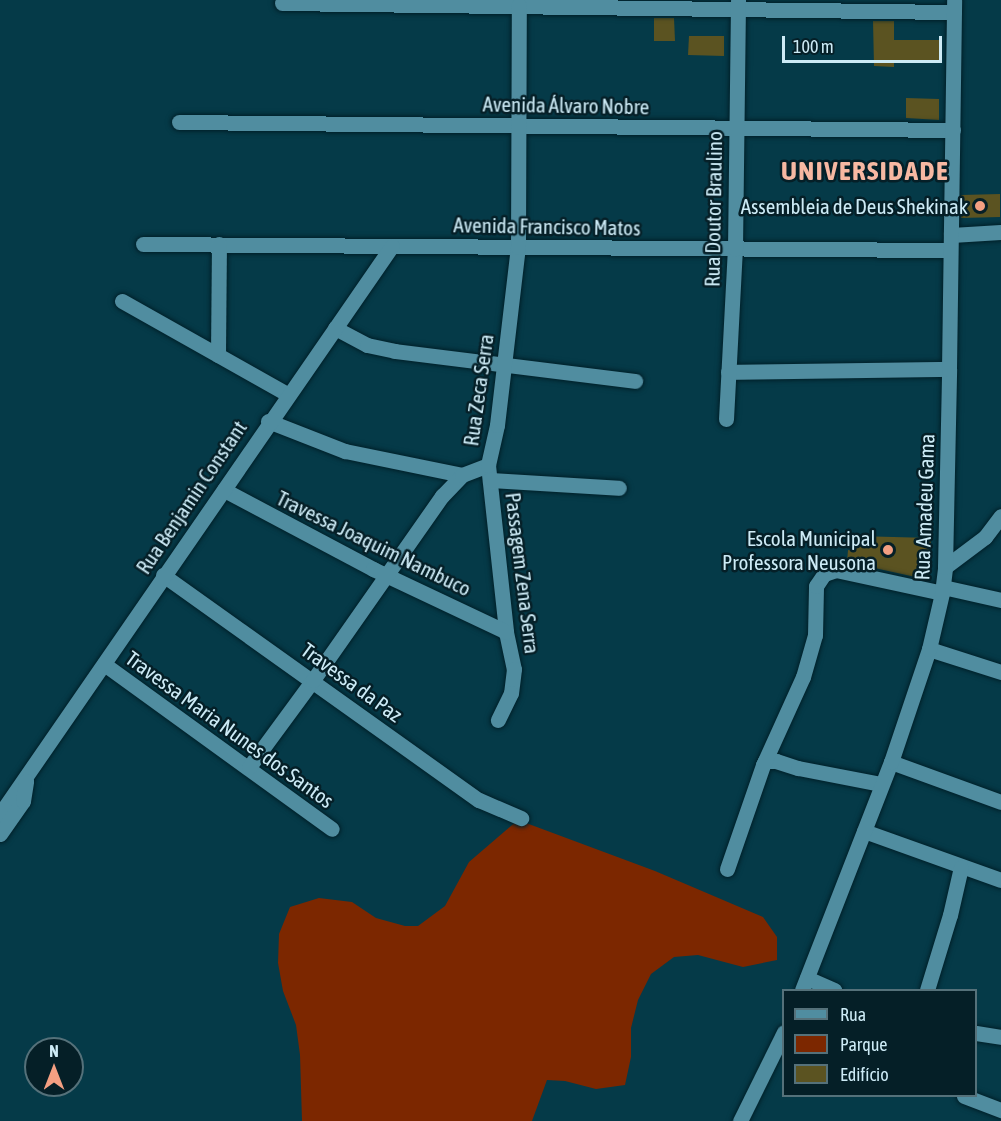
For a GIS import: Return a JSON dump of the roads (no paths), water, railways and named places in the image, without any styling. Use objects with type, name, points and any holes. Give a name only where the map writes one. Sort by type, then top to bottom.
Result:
[{"type":"street","points":[[282,3],[954,6]]},
{"type":"street","name":"Rua Zeca Serra","points":[[249,767],[314,680],[442,496],[462,475],[489,472],[505,363],[518,247],[519,4]]},
{"type":"street","name":"Rua Doutor Braulino","points":[[726,419],[735,249],[738,4]]},
{"type":"street","name":"Rua Amadeu Gama","points":[[804,984],[891,762],[929,649],[942,590],[945,567],[954,6]]},
{"type":"street","name":"Avenida Álvaro Nobre","points":[[179,122],[953,130]]},
{"type":"street","name":"Avenida Francisco Matos","points":[[143,244],[735,249],[950,243],[1001,232]]},
{"type":"street","points":[[218,355],[219,244]]},
{"type":"street","name":"Rua Benjamin Constant","points":[[0,814],[163,575],[224,490],[268,421],[392,246]]},
{"type":"street","points":[[123,301],[287,394]]},
{"type":"street","points":[[334,328],[374,347],[635,381]]},
{"type":"street","points":[[729,372],[949,369]]},
{"type":"street","points":[[268,421],[345,451],[462,475]]},
{"type":"street","points":[[489,472],[619,489]]},
{"type":"street","name":"Passagem Zena Serra","points":[[489,472],[513,678],[511,693],[498,720]]},
{"type":"street","name":"Travessa Joaquim Nambuco","points":[[224,490],[386,574],[506,632]]},
{"type":"street","points":[[945,567],[985,537],[1001,516]]},
{"type":"street","points":[[727,869],[763,765],[803,677],[815,635],[816,586],[830,571],[1001,600]]},
{"type":"street","name":"Travessa da Paz","points":[[163,575],[314,680],[479,800],[521,818]]},
{"type":"street","points":[[929,649],[1001,672]]},
{"type":"street","name":"Travessa Maria Nunes dos Santos","points":[[104,664],[332,829]]},
{"type":"street","points":[[763,765],[765,761],[776,761],[881,784]]},
{"type":"street","points":[[891,762],[1001,802]]},
{"type":"street","name":"Rua Benjamin Constant","points":[[0,834],[23,801],[27,774]]},
{"type":"street","points":[[864,831],[1001,880]]},
{"type":"street","points":[[927,989],[961,867]]},
{"type":"street","points":[[804,984],[829,989]]},
{"type":"street","points":[[740,1121],[782,1034]]},
{"type":"street","points":[[977,1034],[1001,1037]]},
{"type":"street","points":[[969,1097],[1001,1110]]},
{"type":"place","name":"Assembleia de Deus Shekinak","points":[[980,206]]},
{"type":"place","name":"Escola Municipal Professora Neusona","points":[[888,550]]},
{"type":"district","name":"UNIVERSIDADE","points":[[865,171]]}]
